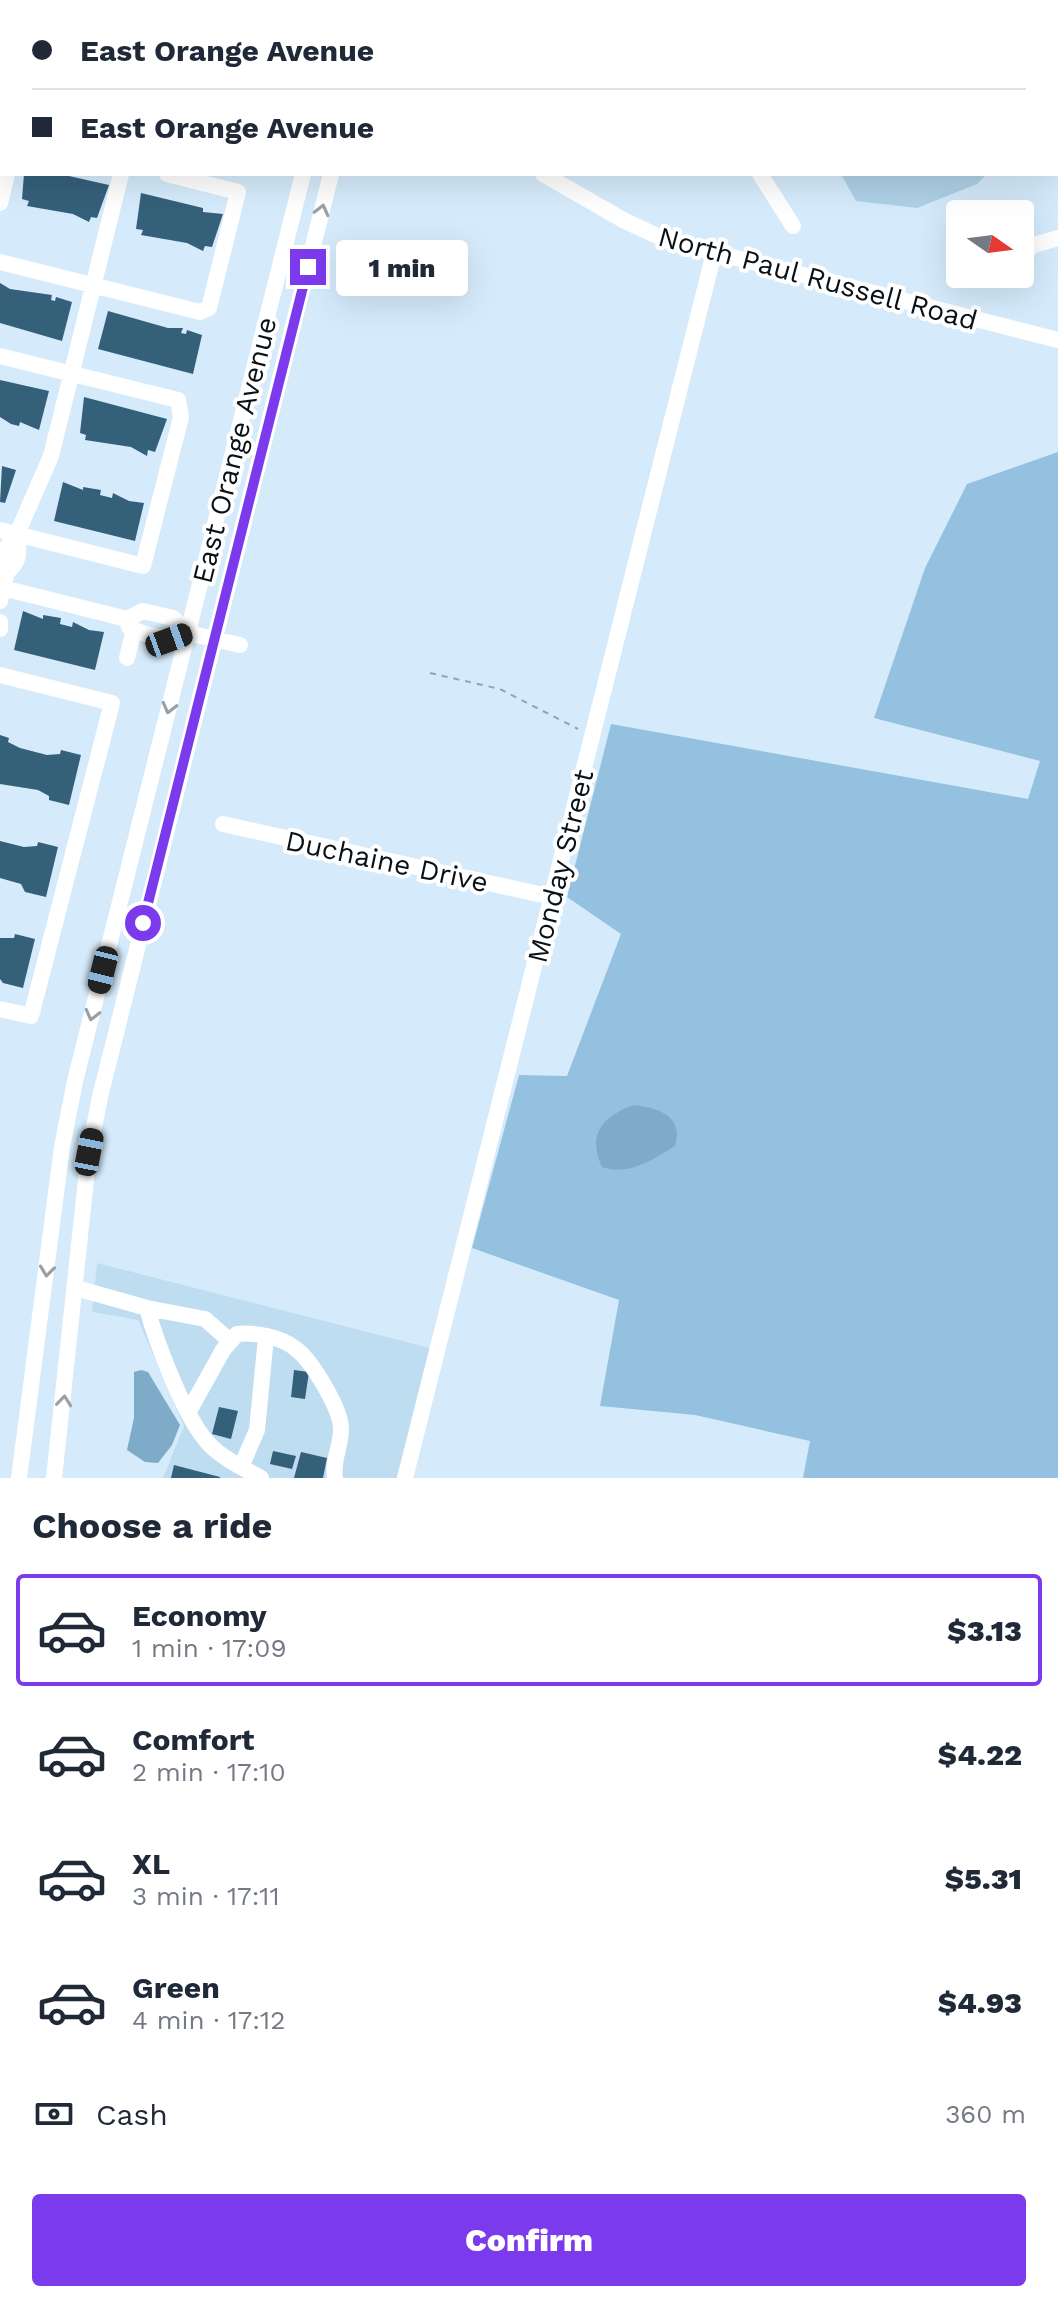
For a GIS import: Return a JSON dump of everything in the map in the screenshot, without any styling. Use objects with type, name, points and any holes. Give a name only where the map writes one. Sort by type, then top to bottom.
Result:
[{"type":"street","points":[[0,203],[7,176]]},
{"type":"street","points":[[8,532],[51,456],[120,176]]},
{"type":"street","points":[[0,262],[200,312],[209,308],[238,192],[175,176]]},
{"type":"street","name":"East Orange Avenue","points":[[19,1478],[65,1134],[302,176]]},
{"type":"street","name":"East Orange Avenue","points":[[54,1478],[89,1152],[100,1097],[331,176]]},
{"type":"street","name":"North Paul Russell Road","points":[[547,176],[646,232],[714,253],[1058,340]]},
{"type":"street","points":[[761,176],[793,226]]},
{"type":"street","points":[[1034,245],[1058,238]]},
{"type":"street","name":"Monday Street","points":[[405,1478],[714,253]]},
{"type":"street","points":[[0,356],[178,400],[181,417],[143,566],[8,532]]},
{"type":"street","points":[[8,532],[19,552],[16,565],[3,587],[130,624],[169,640],[188,633],[240,645]]},
{"type":"street","points":[[0,622],[0,629]]},
{"type":"street","points":[[127,658],[130,624]]},
{"type":"street","points":[[0,675],[112,703],[31,1016],[0,1009]]},
{"type":"street","name":"Duchaine Drive","points":[[223,824],[552,897]]},
{"type":"street","points":[[76,1288],[147,1308],[205,1319],[230,1341]]},
{"type":"street","points":[[147,1308],[153,1336],[189,1411],[210,1446],[242,1471],[261,1478]]},
{"type":"street","points":[[189,1411],[237,1334],[286,1342],[298,1350],[332,1400],[341,1430],[333,1462],[335,1478]]},
{"type":"street","points":[[242,1471],[257,1430],[266,1337]]},
{"type":"path","points":[[430,673],[500,689],[564,719],[591,739]]},
{"type":"shaded area","points":[[842,176],[985,176],[977,184],[917,208],[856,201]]},
{"type":"shaded area","points":[[1058,452],[1058,1478],[803,1478],[810,1441],[695,1415],[600,1406],[619,1300],[472,1248],[519,1075],[567,1076],[621,934],[567,897],[611,724],[1028,799],[1040,761],[874,718],[925,568],[967,484]]},
{"type":"shaded area","points":[[634,1105],[660,1111],[673,1121],[677,1136],[675,1146],[631,1168],[602,1167],[596,1145],[600,1128],[613,1115]]},
{"type":"shaded area","points":[[97,1263],[434,1349],[400,1478],[163,1478],[184,1426],[138,1320],[92,1312]]},
{"type":"shaded area","points":[[134,1372],[148,1372],[180,1425],[172,1445],[158,1463],[145,1462],[127,1450],[134,1418]]},
{"type":"building","points":[[24,176],[69,176],[109,185],[97,218],[91,217],[89,222],[73,214],[27,206],[29,201],[22,199]]},
{"type":"building","points":[[141,193],[203,208],[203,212],[223,214],[212,247],[205,246],[203,251],[187,243],[141,235],[143,230],[136,229]]},
{"type":"building","points":[[0,283],[10,289],[52,295],[51,300],[55,301],[56,297],[72,302],[62,341],[0,323]]},
{"type":"building","points":[[108,311],[168,328],[183,328],[181,333],[186,334],[187,330],[202,335],[193,374],[98,349]]},
{"type":"building","points":[[0,380],[49,391],[39,430],[20,422],[19,426],[11,424],[0,417]]},
{"type":"building","points":[[84,397],[167,419],[155,452],[148,450],[147,456],[131,447],[85,440],[86,435],[80,433]]},
{"type":"building","points":[[2,466],[16,470],[5,503],[0,502]]},
{"type":"building","points":[[63,482],[83,490],[83,487],[101,490],[100,495],[112,498],[113,493],[129,501],[144,503],[135,541],[54,521]]},
{"type":"building","points":[[23,611],[43,619],[43,615],[61,618],[60,624],[72,627],[73,622],[89,630],[104,632],[95,670],[14,650]]},
{"type":"building","points":[[0,735],[20,748],[47,755],[60,754],[61,750],[81,755],[69,805],[49,800],[49,796],[38,790],[0,784]]},
{"type":"building","points":[[0,841],[24,847],[37,846],[38,842],[58,847],[46,897],[25,892],[21,884],[0,878]]},
{"type":"building","points":[[15,934],[35,939],[23,988],[3,983],[0,979],[0,938],[14,938]]},
{"type":"building","points":[[294,1370],[309,1372],[305,1399],[291,1397]]},
{"type":"building","points":[[219,1407],[238,1411],[231,1439],[212,1434]]},
{"type":"building","points":[[273,1451],[296,1456],[292,1469],[270,1464]]},
{"type":"building","points":[[301,1452],[327,1458],[323,1478],[294,1478]]},
{"type":"building","points":[[174,1465],[220,1477],[220,1478],[171,1478]]},
{"type":"route","points":[[143,923],[308,267]]}]
